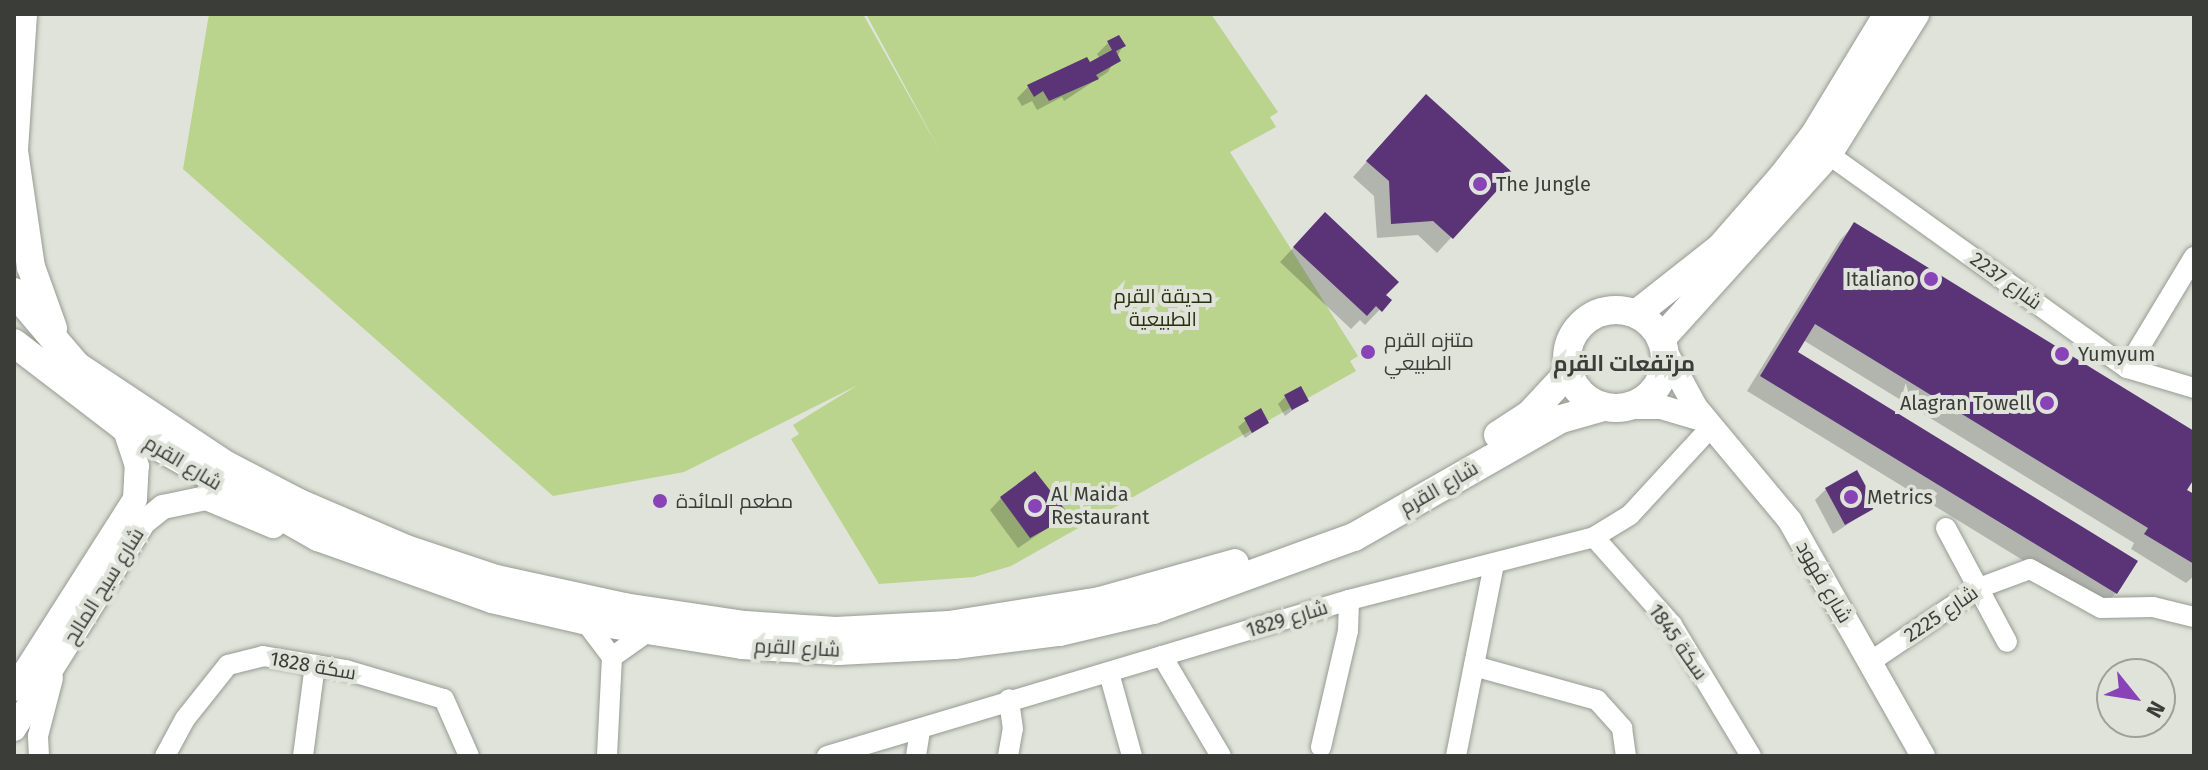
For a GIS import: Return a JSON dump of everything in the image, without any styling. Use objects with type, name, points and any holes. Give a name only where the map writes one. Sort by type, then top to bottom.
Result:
[{"type":"main road","points":[[23,14],[14,109],[22,228],[39,295],[65,369]]},
{"type":"main road","points":[[1636,314],[1677,287],[1720,248],[1782,177],[1815,134],[1888,14]]},
{"type":"main road","points":[[1663,345],[1636,314],[1621,310],[1591,317],[1571,341],[1569,372],[1581,394],[1616,407],[1654,391],[1662,377],[1663,345],[1828,154],[1915,14]]},
{"type":"main road","name":"شارع القرم","points":[[14,292],[65,369],[124,427],[318,537],[492,599],[584,620],[649,631],[838,651],[954,645],[1108,621],[1274,570],[1354,537],[1561,419],[1616,407]]},
{"type":"main road","name":"شارع القرم","points":[[14,343],[65,369],[226,465],[339,522],[406,549],[496,579],[624,607],[745,625],[836,631],[949,625],[1050,610],[1146,589],[1263,555],[1359,517],[1415,486],[1530,414],[1569,372]]},
{"type":"main road","points":[[14,359],[65,369]]},
{"type":"street","name":"2237 شارع","points":[[1828,154],[2127,368],[2194,388]]},
{"type":"street","points":[[2127,368],[2194,257]]},
{"type":"street","name":"شارع فهود","points":[[1663,345],[1709,424],[1790,521],[1923,756]]},
{"type":"street","points":[[1616,407],[1677,410],[1709,424]]},
{"type":"street","name":"1829 شارع","points":[[827,756],[920,731],[1009,699],[1109,673],[1349,600],[1594,537],[1630,515],[1709,424]]},
{"type":"street","name":"شارع سيح المالح","points":[[14,689],[135,499],[137,466],[124,427]]},
{"type":"street","name":"شارع سيح المالح","points":[[14,729],[143,523],[163,507],[206,498],[286,532],[318,537]]},
{"type":"street","points":[[1946,528],[2007,642]]},
{"type":"street","name":"1845 سكة","points":[[1594,537],[1672,625],[1751,756]]},
{"type":"street","points":[[1456,756],[1494,564]]},
{"type":"street","name":"شارع 2225","points":[[1870,662],[1979,588],[2030,569],[2101,608],[2153,607],[2194,617]]},
{"type":"street","points":[[1321,747],[1348,631],[1349,600]]},
{"type":"street","points":[[584,620],[612,657],[607,756]]},
{"type":"street","points":[[612,657],[649,631]]},
{"type":"street","points":[[25,756],[36,756],[44,703],[65,648]]},
{"type":"street","name":"سكة 1828","points":[[165,756],[185,719],[228,665],[263,656],[315,665],[444,699],[469,756]]},
{"type":"street","points":[[1162,656],[1221,756]]},
{"type":"street","points":[[303,756],[315,665]]},
{"type":"street","points":[[1474,666],[1597,700],[1622,728],[1626,756]]},
{"type":"street","points":[[1109,673],[1132,756]]},
{"type":"street","points":[[1008,756],[1013,729],[1009,699]]},
{"type":"street","points":[[916,756],[920,731]]},
{"type":"green space","name":"حديقة القرم الطبيعية","points":[[209,14],[863,14],[940,151],[866,14],[1211,14],[1278,112],[1270,117],[1276,127],[1230,152],[1358,356],[1350,361],[1356,371],[1011,566],[974,577],[879,584],[791,439],[799,434],[793,425],[858,385],[684,472],[553,496],[183,169]]},
{"type":"building","points":[[1119,35],[1126,46],[1116,51],[1121,61],[1096,75],[1099,79],[1049,101],[1043,91],[1034,97],[1027,85],[1087,57],[1090,62],[1112,50],[1107,41]]},
{"type":"building","points":[[1426,94],[1513,173],[1453,239],[1433,221],[1391,224],[1389,181],[1366,161]]},
{"type":"building","points":[[1325,212],[1399,282],[1386,295],[1392,300],[1382,312],[1376,306],[1367,316],[1293,247]]},
{"type":"building","name":"Alagran Towell","points":[[1854,222],[2194,431],[2194,479],[2187,490],[2194,494],[2194,564],[2144,534],[2148,528],[1815,324],[1798,352],[2138,561],[2117,594],[1760,376]]},
{"type":"building","points":[[1301,386],[1309,401],[1292,410],[1284,395]]},
{"type":"building","points":[[1261,408],[1269,423],[1252,433],[1244,418]]},
{"type":"building","name":"Metrics","points":[[1857,470],[1877,507],[1845,525],[1825,488]]},
{"type":"building","name":"Al Maida Restaurant","points":[[1035,471],[1070,516],[1030,538],[1000,497]]},
{"type":"place","name":"The Jungle","points":[[1480,184]]},
{"type":"place","name":"Italiano","points":[[1931,279]]},
{"type":"place","name":"متنزه القرم الطبيعي","points":[[1368,352]]},
{"type":"place","name":"Yumyum","points":[[2062,354]]},
{"type":"place","name":"Alagran Towell","points":[[2047,403]]},
{"type":"place","name":"Metrics","points":[[1851,497]]},
{"type":"place","name":"مطعم المائدة","points":[[660,501]]},
{"type":"place","name":"Al Maida Restaurant","points":[[1035,506]]},
{"type":"district","name":"مرتفعات القرم","points":[[1624,364]]}]
